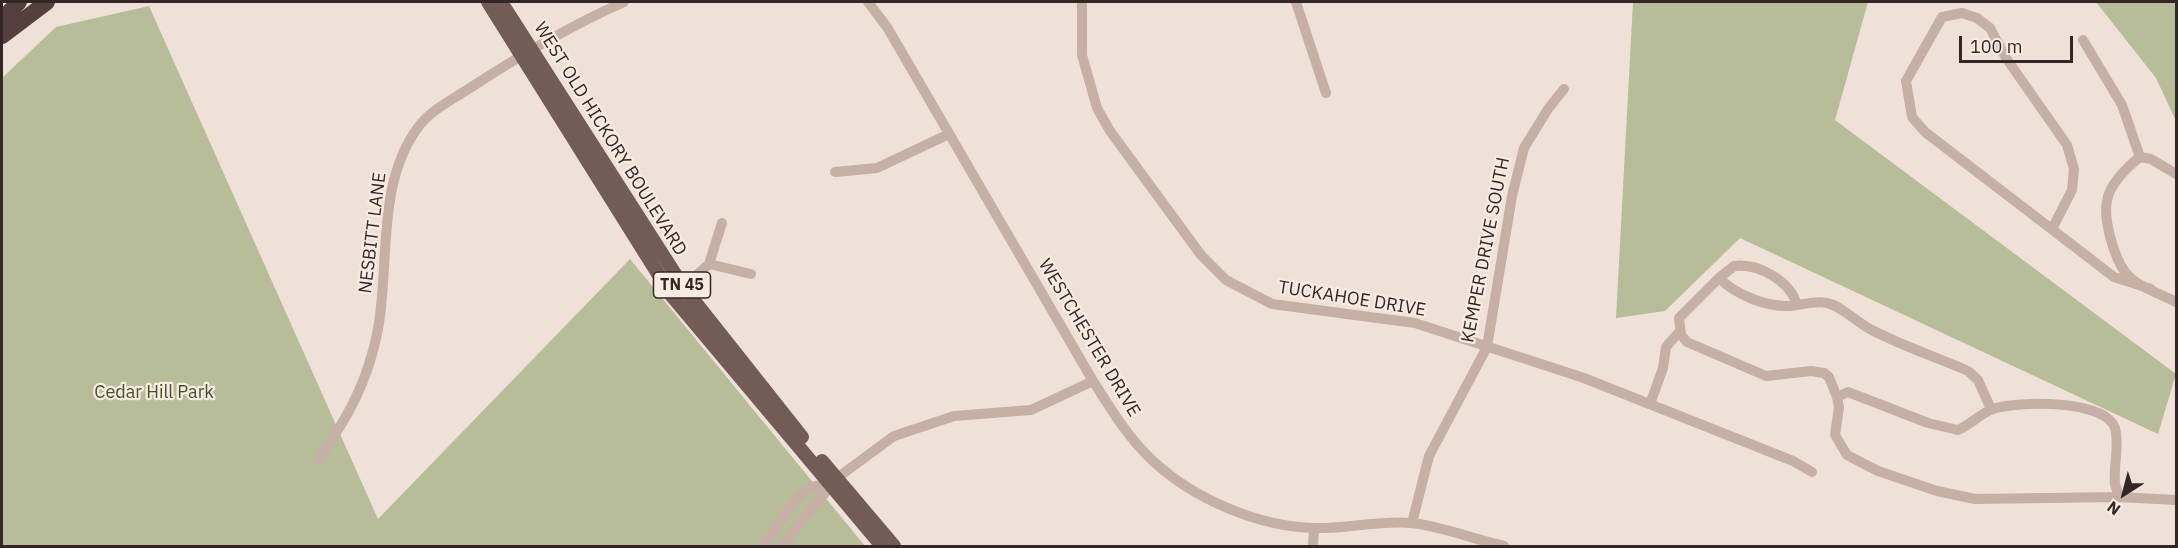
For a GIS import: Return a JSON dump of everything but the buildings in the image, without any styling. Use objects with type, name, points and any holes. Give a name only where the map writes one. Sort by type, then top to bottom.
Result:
[{"type":"highway","points":[[2,19],[19,2]]},
{"type":"highway","points":[[2,36],[47,2]]},
{"type":"main road","name":"WEST OLD HICKORY BOULEVARD","points":[[488,2],[526,52],[678,292],[758,384],[882,546]]},
{"type":"main road","name":"WEST OLD HICKORY BOULEVARD","points":[[501,2],[526,52]]},
{"type":"main road","name":"WEST OLD HICKORY BOULEVARD","points":[[834,482],[894,546]]},
{"type":"street","name":"NESBITT LANE","points":[[318,460],[347,418],[367,375],[378,327],[389,219],[397,172],[406,147],[420,125],[437,110],[526,52],[624,2]]},
{"type":"street","name":"WESTCHESTER DRIVE","points":[[868,2],[887,27],[1093,381],[1123,428],[1154,461],[1188,486],[1229,508],[1281,524],[1314,528],[1412,523],[1504,546]]},
{"type":"street","name":"TUCKAHOE DRIVE","points":[[1082,2],[1082,55],[1097,108],[1110,131],[1201,255],[1226,280],[1272,304],[1415,323],[1584,378],[1793,461],[1812,471]]},
{"type":"street","points":[[1296,2],[1326,93]]},
{"type":"street","points":[[2052,229],[2073,190],[2074,169],[2067,145],[2006,58],[1990,28],[1977,18],[1962,13],[1942,17],[1906,81],[1912,117],[1925,132],[2114,277],[2151,289]]},
{"type":"street","points":[[2083,40],[2122,105],[2140,157]]},
{"type":"street","name":"KEMPER DRIVE SOUTH","points":[[1412,523],[1429,456],[1486,347],[1524,148],[1548,108],[1564,89]]},
{"type":"street","points":[[835,172],[877,168],[949,134]]},
{"type":"street","points":[[2140,157],[2151,159],[2176,174]]},
{"type":"street","points":[[2140,157],[2114,184],[2106,201],[2112,249],[2125,272],[2176,302]]},
{"type":"street","points":[[678,292],[709,264],[722,224]]},
{"type":"street","points":[[709,264],[751,274]]},
{"type":"street","points":[[1797,305],[1787,287],[1760,270],[1734,266],[1682,313],[1678,318],[1680,331],[1687,342],[1756,374],[1766,376],[1824,373],[1829,377],[1837,397],[1836,435],[1841,445],[1847,455],[1856,462],[1878,471],[1937,491],[1975,499],[2119,497],[2176,500]]},
{"type":"street","points":[[1719,278],[1725,285],[1761,302],[1777,306],[1830,303],[1855,322],[1879,334],[1968,371],[1978,380],[1991,409]]},
{"type":"street","points":[[1650,404],[1663,368],[1666,347],[1680,331]]},
{"type":"street","points":[[782,546],[834,482],[894,435],[954,416],[1031,410],[1093,381]]},
{"type":"street","points":[[1837,397],[1848,392],[1928,423],[1958,430],[1991,409],[2013,405],[2071,405],[2110,421],[2115,429],[2117,466],[2115,483],[2119,497]]},
{"type":"street","points":[[765,546],[783,518],[804,494],[814,486],[834,482]]},
{"type":"street","points":[[1313,546],[1314,528]]},
{"type":"green space","points":[[1633,2],[1868,2],[1835,120],[2176,374],[2158,434],[1740,238],[1665,311],[1616,318]]},
{"type":"green space","points":[[2096,2],[2176,2],[2176,121],[2156,78]]},
{"type":"green space","name":"Cedar Hill Park","points":[[149,6],[378,519],[630,259],[865,546],[2,546],[2,78],[56,27]]}]
